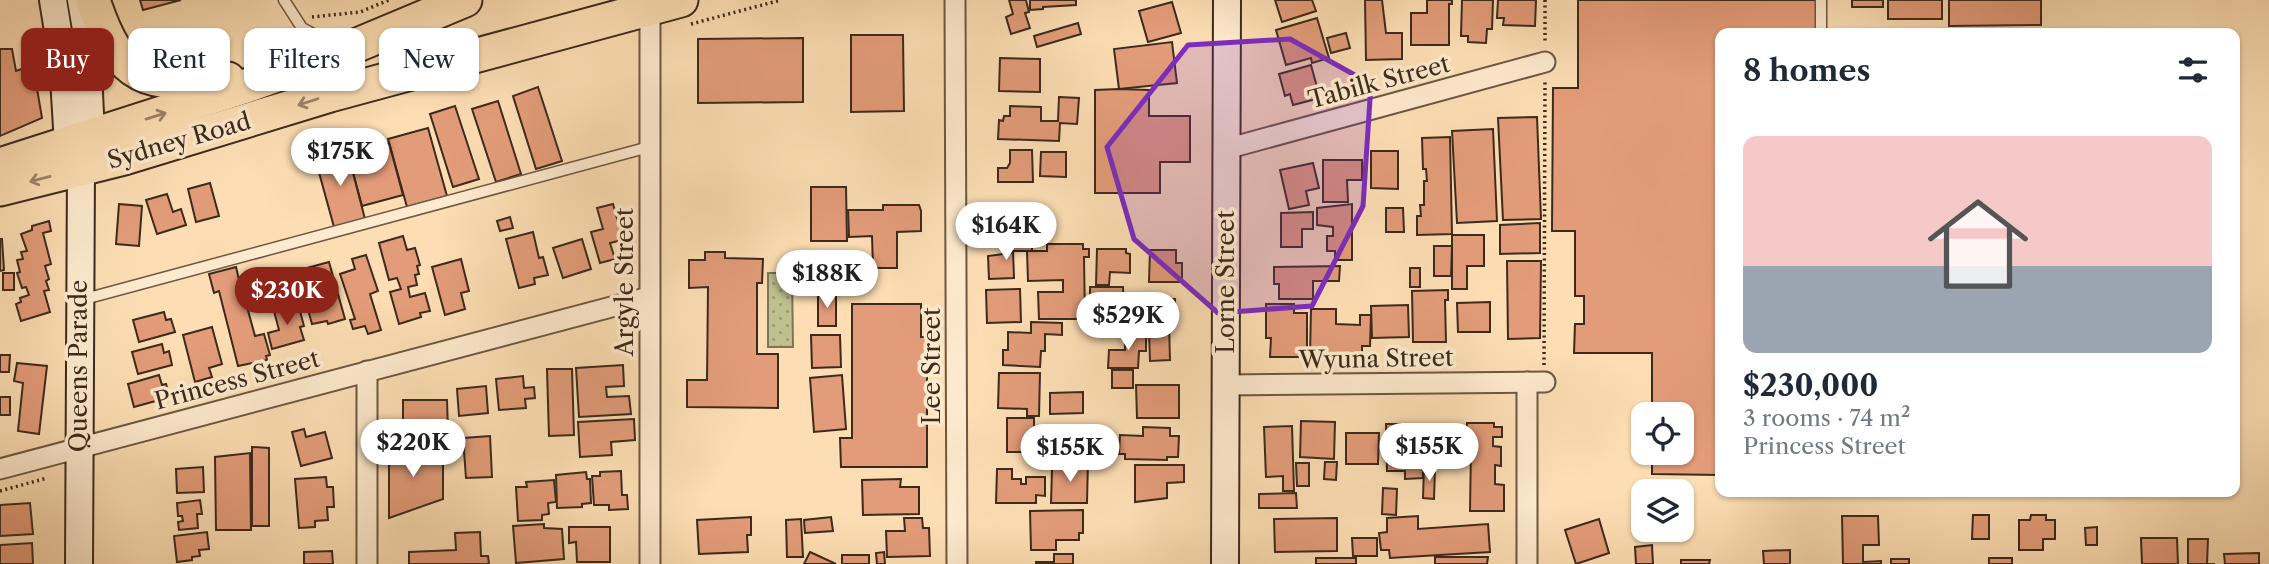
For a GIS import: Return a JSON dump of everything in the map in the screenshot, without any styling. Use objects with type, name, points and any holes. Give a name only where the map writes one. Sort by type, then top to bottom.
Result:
[{"type":"highway","points":[[93,0],[103,31],[114,52],[124,62],[154,79],[172,83],[195,82],[244,70]]},
{"type":"highway","name":"Sydney Road","points":[[365,42],[465,0]]},
{"type":"highway","name":"Sydney Road","points":[[0,165],[80,149],[185,141],[330,95],[661,3]]},
{"type":"highway","name":"Sydney Road","points":[[0,189],[80,149],[184,107],[244,77]]},
{"type":"street","points":[[53,0],[80,149]]},
{"type":"street","points":[[80,0],[86,29],[80,149]]},
{"type":"street","name":"Lee Street","points":[[955,0],[957,564]]},
{"type":"street","name":"Lorne Street","points":[[1225,564],[1227,0]]},
{"type":"street","name":"Argyle Street","points":[[650,564],[649,147],[661,3]]},
{"type":"street","name":"Tabilk Street","points":[[1226,149],[1545,62]]},
{"type":"street","name":"Queens Parade","points":[[79,564],[80,149]]},
{"type":"street","name":"Princess Street","points":[[0,469],[649,297]]},
{"type":"street","points":[[367,371],[367,564]]},
{"type":"street","points":[[1527,564],[1536,382]]},
{"type":"street","name":"Wyuna Street","points":[[1226,385],[1536,382]]},
{"type":"lane","points":[[284,0],[304,28]]},
{"type":"lane","points":[[1821,0],[1821,28]]},
{"type":"lane","points":[[79,300],[649,147]]},
{"type":"path","points":[[298,28],[317,16],[360,12],[389,0]]},
{"type":"path","points":[[1536,382],[1545,0]]},
{"type":"highlighted area","points":[[1290,39],[1371,84],[1363,206],[1312,306],[1218,313],[1134,239],[1107,147],[1188,45]]},
{"type":"green space","points":[[768,273],[792,273],[793,347],[768,347]]},
{"type":"building","points":[[140,0],[181,0],[143,10]]},
{"type":"building","points":[[1009,0],[1026,0],[1029,12],[1025,13],[1030,28],[1011,34],[1006,17],[1013,14]]},
{"type":"building","points":[[1030,0],[1076,0],[1076,5],[1030,10]]},
{"type":"building","points":[[1275,0],[1312,0],[1316,11],[1282,22]]},
{"type":"building","points":[[1365,0],[1382,0],[1386,33],[1402,33],[1402,59],[1366,60]]},
{"type":"building","points":[[1427,0],[1452,0],[1452,4],[1449,4],[1449,45],[1411,45],[1411,13],[1427,13]]},
{"type":"building","points":[[1462,0],[1493,0],[1492,29],[1487,29],[1486,43],[1468,42],[1468,36],[1461,36]]},
{"type":"building","points":[[1498,0],[1536,0],[1535,26],[1503,25],[1504,18],[1497,18]]},
{"type":"building","points":[[1578,0],[1817,0],[1817,28],[1715,28],[1715,475],[1652,474],[1652,465],[1694,465],[1694,402],[1652,402],[1652,353],[1574,353],[1575,324],[1584,324],[1584,296],[1575,296],[1575,231],[1552,231],[1553,88],[1578,88]]},
{"type":"building","points":[[1852,0],[1883,0],[1883,7],[1852,7]]},
{"type":"building","points":[[1888,0],[1942,0],[1942,19],[1888,19]]},
{"type":"building","points":[[1949,0],[2041,0],[2041,25],[1949,26]]},
{"type":"building","points":[[1172,2],[1181,33],[1148,42],[1139,11]]},
{"type":"building","points":[[1317,18],[1329,58],[1312,63],[1311,58],[1286,65],[1276,30]]},
{"type":"building","points":[[1078,23],[1081,34],[1037,47],[1034,36]]},
{"type":"building","points":[[1346,33],[1350,48],[1331,53],[1327,38]]},
{"type":"building","points":[[851,35],[903,35],[904,111],[851,112]]},
{"type":"building","points":[[803,38],[803,102],[698,103],[698,39]]},
{"type":"building","points":[[1172,42],[1177,83],[1119,89],[1114,49]]},
{"type":"building","points":[[0,49],[12,49],[16,71],[21,69],[21,91],[37,91],[42,118],[0,136]]},
{"type":"building","points":[[1000,58],[1040,59],[1040,92],[999,91]]},
{"type":"building","points":[[1311,65],[1320,98],[1293,105],[1290,94],[1285,96],[1279,74]]},
{"type":"building","points":[[538,87],[562,161],[536,169],[513,96]]},
{"type":"building","points":[[1095,90],[1149,90],[1149,116],[1190,116],[1190,162],[1160,162],[1160,193],[1095,193]]},
{"type":"building","points":[[1059,97],[1079,98],[1077,124],[1060,123],[1059,141],[998,139],[999,120],[1003,121],[1004,116],[1010,116],[1010,106],[1041,107],[1041,121],[1058,121]]},
{"type":"building","points":[[498,101],[521,174],[496,182],[472,109]]},
{"type":"building","points":[[455,106],[479,179],[453,187],[430,114]]},
{"type":"building","points":[[1537,117],[1541,219],[1503,220],[1498,118]]},
{"type":"building","points":[[428,128],[447,196],[407,207],[388,139]]},
{"type":"building","points":[[1493,129],[1497,221],[1457,223],[1452,131]]},
{"type":"building","points":[[1450,137],[1452,234],[1417,235],[1417,216],[1421,216],[1424,181],[1427,181],[1426,169],[1423,169],[1422,138]]},
{"type":"building","points":[[389,143],[403,195],[362,206],[348,154]]},
{"type":"building","points":[[347,150],[365,219],[334,227],[315,158]]},
{"type":"building","points":[[1010,150],[1032,150],[1033,182],[998,182],[998,168],[1007,168],[1010,163]]},
{"type":"building","points":[[1371,151],[1398,151],[1398,189],[1371,188]]},
{"type":"building","points":[[1041,152],[1066,152],[1066,177],[1040,176]]},
{"type":"building","points":[[1323,160],[1362,160],[1362,180],[1347,180],[1348,202],[1323,202]]},
{"type":"building","points":[[1313,163],[1319,188],[1306,191],[1309,205],[1289,209],[1280,170]]},
{"type":"building","points":[[210,183],[219,216],[196,222],[188,189]]},
{"type":"building","points":[[811,187],[846,187],[847,241],[811,241]]},
{"type":"building","points":[[167,194],[173,212],[181,209],[186,225],[157,234],[146,200]]},
{"type":"building","points":[[119,204],[142,206],[139,246],[116,244]]},
{"type":"building","points":[[613,204],[620,229],[627,227],[630,238],[610,243],[615,259],[600,263],[591,232],[603,229],[597,208]]},
{"type":"building","points":[[1352,204],[1352,260],[1335,260],[1335,251],[1327,251],[1327,236],[1333,236],[1333,227],[1317,225],[1317,208]]},
{"type":"building","points":[[883,205],[919,205],[921,211],[921,231],[897,232],[897,268],[873,268],[872,236],[849,237],[848,210],[883,210]]},
{"type":"building","points":[[1386,208],[1403,208],[1404,232],[1386,232]]},
{"type":"building","points":[[1313,212],[1313,229],[1302,229],[1302,247],[1281,247],[1281,213]]},
{"type":"building","points":[[510,217],[513,228],[500,231],[497,221]]},
{"type":"building","points":[[49,221],[51,231],[43,233],[51,264],[45,266],[49,290],[44,291],[50,312],[21,321],[16,304],[21,302],[20,298],[29,295],[26,287],[22,288],[17,273],[20,272],[17,260],[23,259],[21,252],[27,251],[21,234],[32,230],[32,226]]},
{"type":"building","points":[[1540,223],[1540,253],[1500,254],[1500,225]]},
{"type":"building","points":[[533,232],[539,258],[543,257],[548,275],[534,278],[535,284],[519,288],[506,239]]},
{"type":"building","points":[[1452,235],[1484,235],[1484,266],[1467,266],[1467,289],[1452,289]]},
{"type":"building","points":[[403,236],[407,250],[415,248],[420,265],[417,266],[419,274],[415,275],[417,285],[408,287],[410,297],[425,293],[430,311],[399,324],[390,292],[401,289],[397,278],[389,280],[379,243]]},
{"type":"building","points":[[0,239],[4,270],[0,271]]},
{"type":"building","points":[[582,239],[591,269],[563,278],[553,248]]},
{"type":"building","points":[[1032,242],[1032,251],[1013,251],[1014,278],[989,279],[988,256],[1011,253],[1010,243]]},
{"type":"building","points":[[1047,244],[1083,244],[1083,249],[1089,249],[1089,257],[1084,257],[1085,319],[1039,319],[1038,292],[1063,292],[1063,280],[1028,281],[1027,251],[1047,251]]},
{"type":"building","points":[[1434,246],[1452,246],[1451,276],[1434,276]]},
{"type":"building","points":[[1097,249],[1126,249],[1126,253],[1130,254],[1130,273],[1110,272],[1109,285],[1096,285]]},
{"type":"building","points":[[1150,250],[1176,250],[1176,263],[1182,263],[1182,282],[1149,282]]},
{"type":"building","points":[[705,252],[725,252],[725,258],[763,259],[762,283],[757,283],[757,354],[778,354],[778,408],[687,407],[687,380],[707,380],[708,287],[689,288],[689,260],[705,260]]},
{"type":"building","points":[[838,253],[839,289],[810,290],[809,254]]},
{"type":"building","points":[[366,255],[378,291],[370,294],[381,330],[368,334],[365,326],[353,329],[350,320],[355,319],[340,274],[355,269],[352,259]]},
{"type":"building","points":[[461,259],[469,291],[461,293],[465,309],[445,315],[432,267]]},
{"type":"building","points":[[1507,261],[1541,261],[1540,338],[1508,339]]},
{"type":"building","points":[[329,262],[345,319],[328,324],[327,321],[312,324],[304,295],[315,292],[312,282],[306,284],[303,269]]},
{"type":"building","points":[[1340,266],[1339,281],[1313,281],[1313,299],[1279,299],[1279,284],[1274,284],[1274,267]]},
{"type":"building","points":[[236,267],[240,284],[250,282],[255,301],[246,303],[255,336],[264,334],[270,355],[266,356],[267,360],[238,366],[219,291],[214,293],[209,274]]},
{"type":"building","points":[[1410,268],[1420,268],[1420,287],[1410,287]]},
{"type":"building","points":[[3,273],[14,273],[14,290],[3,290]]},
{"type":"building","points":[[1090,287],[1123,287],[1124,326],[1090,326]]},
{"type":"building","points":[[1020,289],[1021,322],[987,323],[986,290]]},
{"type":"building","points":[[1448,290],[1448,300],[1445,300],[1446,342],[1413,342],[1412,291]]},
{"type":"building","points":[[818,294],[836,294],[836,326],[818,326]]},
{"type":"building","points":[[1175,299],[1175,323],[1169,323],[1170,360],[1150,361],[1148,300]]},
{"type":"building","points":[[1490,302],[1490,332],[1458,332],[1457,303]]},
{"type":"building","points":[[298,304],[304,326],[300,327],[304,340],[272,349],[268,333],[279,330],[274,311]]},
{"type":"building","points":[[852,304],[921,304],[921,337],[927,337],[927,467],[841,467],[840,438],[852,438]]},
{"type":"building","points":[[1266,304],[1294,304],[1294,313],[1307,313],[1307,357],[1270,357],[1271,338],[1266,338]]},
{"type":"building","points":[[1408,305],[1409,337],[1372,338],[1371,306]]},
{"type":"building","points":[[1311,309],[1336,309],[1336,324],[1360,325],[1360,315],[1371,315],[1370,346],[1362,346],[1362,357],[1310,356]]},
{"type":"building","points":[[164,312],[166,320],[171,319],[175,332],[139,342],[133,320]]},
{"type":"building","points":[[1031,322],[1062,323],[1062,335],[1045,334],[1045,351],[1041,351],[1040,367],[1003,365],[1003,350],[1008,350],[1008,332],[1031,333]]},
{"type":"building","points":[[212,327],[222,364],[209,368],[212,377],[195,382],[183,335]]},
{"type":"building","points":[[1125,334],[1146,334],[1146,351],[1139,351],[1138,368],[1108,368],[1109,350],[1125,350]]},
{"type":"building","points":[[811,335],[840,335],[841,367],[812,368]]},
{"type":"building","points":[[162,344],[164,353],[169,351],[172,365],[138,374],[132,352]]},
{"type":"building","points":[[0,355],[10,355],[9,372],[0,372]]},
{"type":"building","points":[[17,363],[47,366],[39,434],[18,431],[23,383],[14,381]]},
{"type":"building","points":[[623,365],[624,386],[606,387],[607,397],[629,396],[631,414],[579,417],[576,368]]},
{"type":"building","points":[[547,369],[572,369],[574,435],[549,436]]},
{"type":"building","points":[[1112,370],[1133,370],[1133,388],[1112,388]]},
{"type":"building","points":[[999,373],[1040,373],[1039,416],[1027,416],[1027,409],[998,408]]},
{"type":"building","points":[[159,375],[162,385],[166,384],[170,397],[134,407],[128,384]]},
{"type":"building","points":[[842,375],[846,429],[814,432],[810,378]]},
{"type":"building","points":[[523,376],[524,388],[534,387],[535,398],[525,399],[526,408],[499,410],[496,379]]},
{"type":"building","points":[[1136,385],[1179,385],[1179,418],[1137,418]]},
{"type":"building","points":[[486,386],[488,413],[459,416],[457,389]]},
{"type":"building","points":[[1083,392],[1083,413],[1050,414],[1050,393]]},
{"type":"building","points":[[0,397],[10,397],[10,415],[0,415]]},
{"type":"building","points":[[403,400],[447,400],[448,431],[403,432]]},
{"type":"building","points":[[1007,418],[1034,418],[1034,436],[1042,437],[1042,449],[1035,449],[1035,452],[1007,452]]},
{"type":"building","points":[[634,419],[635,440],[611,442],[612,455],[580,457],[578,422]]},
{"type":"building","points":[[1301,421],[1335,422],[1334,459],[1300,457]]},
{"type":"building","points":[[1467,423],[1494,423],[1494,427],[1502,427],[1502,437],[1493,437],[1493,446],[1501,447],[1501,466],[1495,465],[1495,484],[1504,485],[1504,511],[1470,511],[1471,448],[1466,447]]},
{"type":"building","points":[[1386,424],[1422,424],[1423,478],[1405,479],[1405,471],[1387,471]]},
{"type":"building","points":[[1292,426],[1294,491],[1283,491],[1283,476],[1266,477],[1264,427]]},
{"type":"building","points":[[1143,427],[1170,428],[1170,436],[1179,436],[1178,457],[1167,457],[1167,460],[1125,459],[1125,454],[1119,454],[1120,435],[1143,436]]},
{"type":"building","points":[[304,429],[306,437],[325,432],[332,458],[301,466],[292,432]]},
{"type":"building","points":[[1462,430],[1463,463],[1430,464],[1429,431]]},
{"type":"building","points":[[1346,433],[1379,433],[1378,464],[1346,464]]},
{"type":"building","points":[[490,436],[492,477],[466,478],[463,438]]},
{"type":"building","points":[[393,440],[416,440],[416,463],[433,463],[433,455],[443,455],[443,499],[389,518],[389,455],[393,456]]},
{"type":"building","points":[[252,447],[269,448],[269,526],[252,526]]},
{"type":"building","points":[[1044,447],[1079,447],[1079,459],[1044,460]]},
{"type":"building","points":[[250,453],[251,530],[216,530],[215,457]]},
{"type":"building","points":[[1071,461],[1088,461],[1087,503],[1051,503],[1052,469],[1070,469]]},
{"type":"building","points":[[1325,462],[1337,462],[1336,480],[1324,479]]},
{"type":"building","points":[[1296,463],[1309,463],[1309,486],[1297,486]]},
{"type":"building","points":[[1135,465],[1184,465],[1184,482],[1167,483],[1167,498],[1135,502]]},
{"type":"building","points":[[203,467],[204,492],[177,493],[176,469]]},
{"type":"building","points":[[1424,468],[1435,468],[1434,499],[1423,498]]},
{"type":"building","points":[[997,469],[1012,469],[1012,479],[1021,479],[1021,484],[1026,484],[1026,477],[1045,477],[1045,496],[1036,495],[1036,503],[996,503]]},
{"type":"building","points":[[621,471],[622,495],[627,495],[628,509],[609,510],[609,505],[594,505],[592,476],[600,476],[600,472]]},
{"type":"building","points":[[586,472],[587,479],[590,479],[591,503],[582,504],[582,507],[557,508],[556,475]]},
{"type":"building","points":[[326,477],[327,487],[333,487],[334,507],[327,507],[328,520],[315,521],[315,527],[299,528],[295,479]]},
{"type":"building","points":[[901,479],[900,487],[919,487],[919,514],[863,515],[862,480]]},
{"type":"building","points":[[554,480],[556,502],[548,503],[549,514],[542,515],[542,520],[518,521],[516,487],[527,487],[526,482]]},
{"type":"building","points":[[1383,488],[1397,489],[1396,515],[1382,514]]},
{"type":"building","points":[[1296,493],[1297,508],[1259,508],[1259,494]]},
{"type":"building","points":[[200,500],[202,514],[197,514],[198,528],[179,530],[178,522],[183,521],[182,516],[178,516],[177,503]]},
{"type":"building","points":[[30,503],[33,534],[0,536],[0,505]]},
{"type":"building","points":[[1083,510],[1083,533],[1079,533],[1079,540],[1056,540],[1056,550],[1031,550],[1030,511]]},
{"type":"building","points":[[1973,515],[1989,515],[1989,539],[1972,539]]},
{"type":"building","points":[[2031,515],[2046,515],[2046,520],[2055,520],[2055,539],[2043,539],[2043,550],[2019,550],[2019,520],[2030,520]]},
{"type":"building","points":[[1418,516],[1418,529],[1488,524],[1490,552],[1390,558],[1389,550],[1381,550],[1379,533],[1387,532],[1387,518]]},
{"type":"building","points":[[1842,516],[1878,516],[1879,545],[1863,545],[1863,562],[1881,561],[1881,564],[1843,564]]},
{"type":"building","points":[[751,517],[751,535],[747,535],[748,552],[699,554],[697,520]]},
{"type":"building","points":[[831,517],[833,531],[805,533],[804,520]]},
{"type":"building","points":[[904,518],[922,518],[923,528],[929,528],[930,556],[887,557],[886,531],[905,531]]},
{"type":"building","points":[[1337,518],[1337,551],[1275,552],[1274,519]]},
{"type":"building","points":[[801,519],[803,557],[787,557],[786,520]]},
{"type":"building","points":[[1599,519],[1609,553],[1576,564],[1565,530]]},
{"type":"building","points":[[544,524],[544,528],[562,529],[564,559],[516,563],[513,526]]},
{"type":"building","points":[[569,527],[610,527],[610,562],[577,562],[576,542],[569,543]]},
{"type":"building","points":[[2097,527],[2097,545],[2086,545],[2085,528]]},
{"type":"building","points":[[207,532],[209,549],[199,550],[200,556],[192,557],[192,560],[177,562],[174,536]]},
{"type":"building","points":[[480,532],[481,556],[488,556],[489,564],[409,564],[409,552],[456,550],[455,533]]},
{"type":"building","points":[[1352,538],[1377,538],[1377,556],[1353,556]]},
{"type":"building","points":[[2141,538],[2177,538],[2178,564],[2142,564]]},
{"type":"building","points":[[2188,539],[2208,539],[2207,564],[2188,564]]},
{"type":"building","points":[[32,543],[33,564],[0,564],[0,545]]},
{"type":"building","points":[[1652,545],[1653,564],[1636,564],[1635,547]]},
{"type":"building","points":[[1790,550],[1790,564],[1764,564],[1763,551]]},
{"type":"building","points":[[332,551],[333,564],[304,564],[304,552]]},
{"type":"building","points":[[810,552],[836,564],[804,564]]},
{"type":"building","points":[[884,552],[885,564],[877,564],[876,553]]},
{"type":"building","points":[[2259,553],[2259,564],[2225,564],[2224,554]]},
{"type":"building","points":[[1054,554],[1073,554],[1073,564],[1036,564],[1054,562]]},
{"type":"building","points":[[842,555],[869,555],[869,564],[842,564]]},
{"type":"building","points":[[1435,557],[1488,557],[1487,564],[1435,564]]},
{"type":"building","points":[[1316,558],[1356,558],[1356,564],[1316,564]]},
{"type":"building","points":[[1989,558],[2012,558],[2012,564],[1989,564]]},
{"type":"building","points":[[1891,559],[1909,559],[1909,564],[1891,564]]},
{"type":"building","points":[[1681,560],[1710,560],[1709,564],[1681,564]]}]
